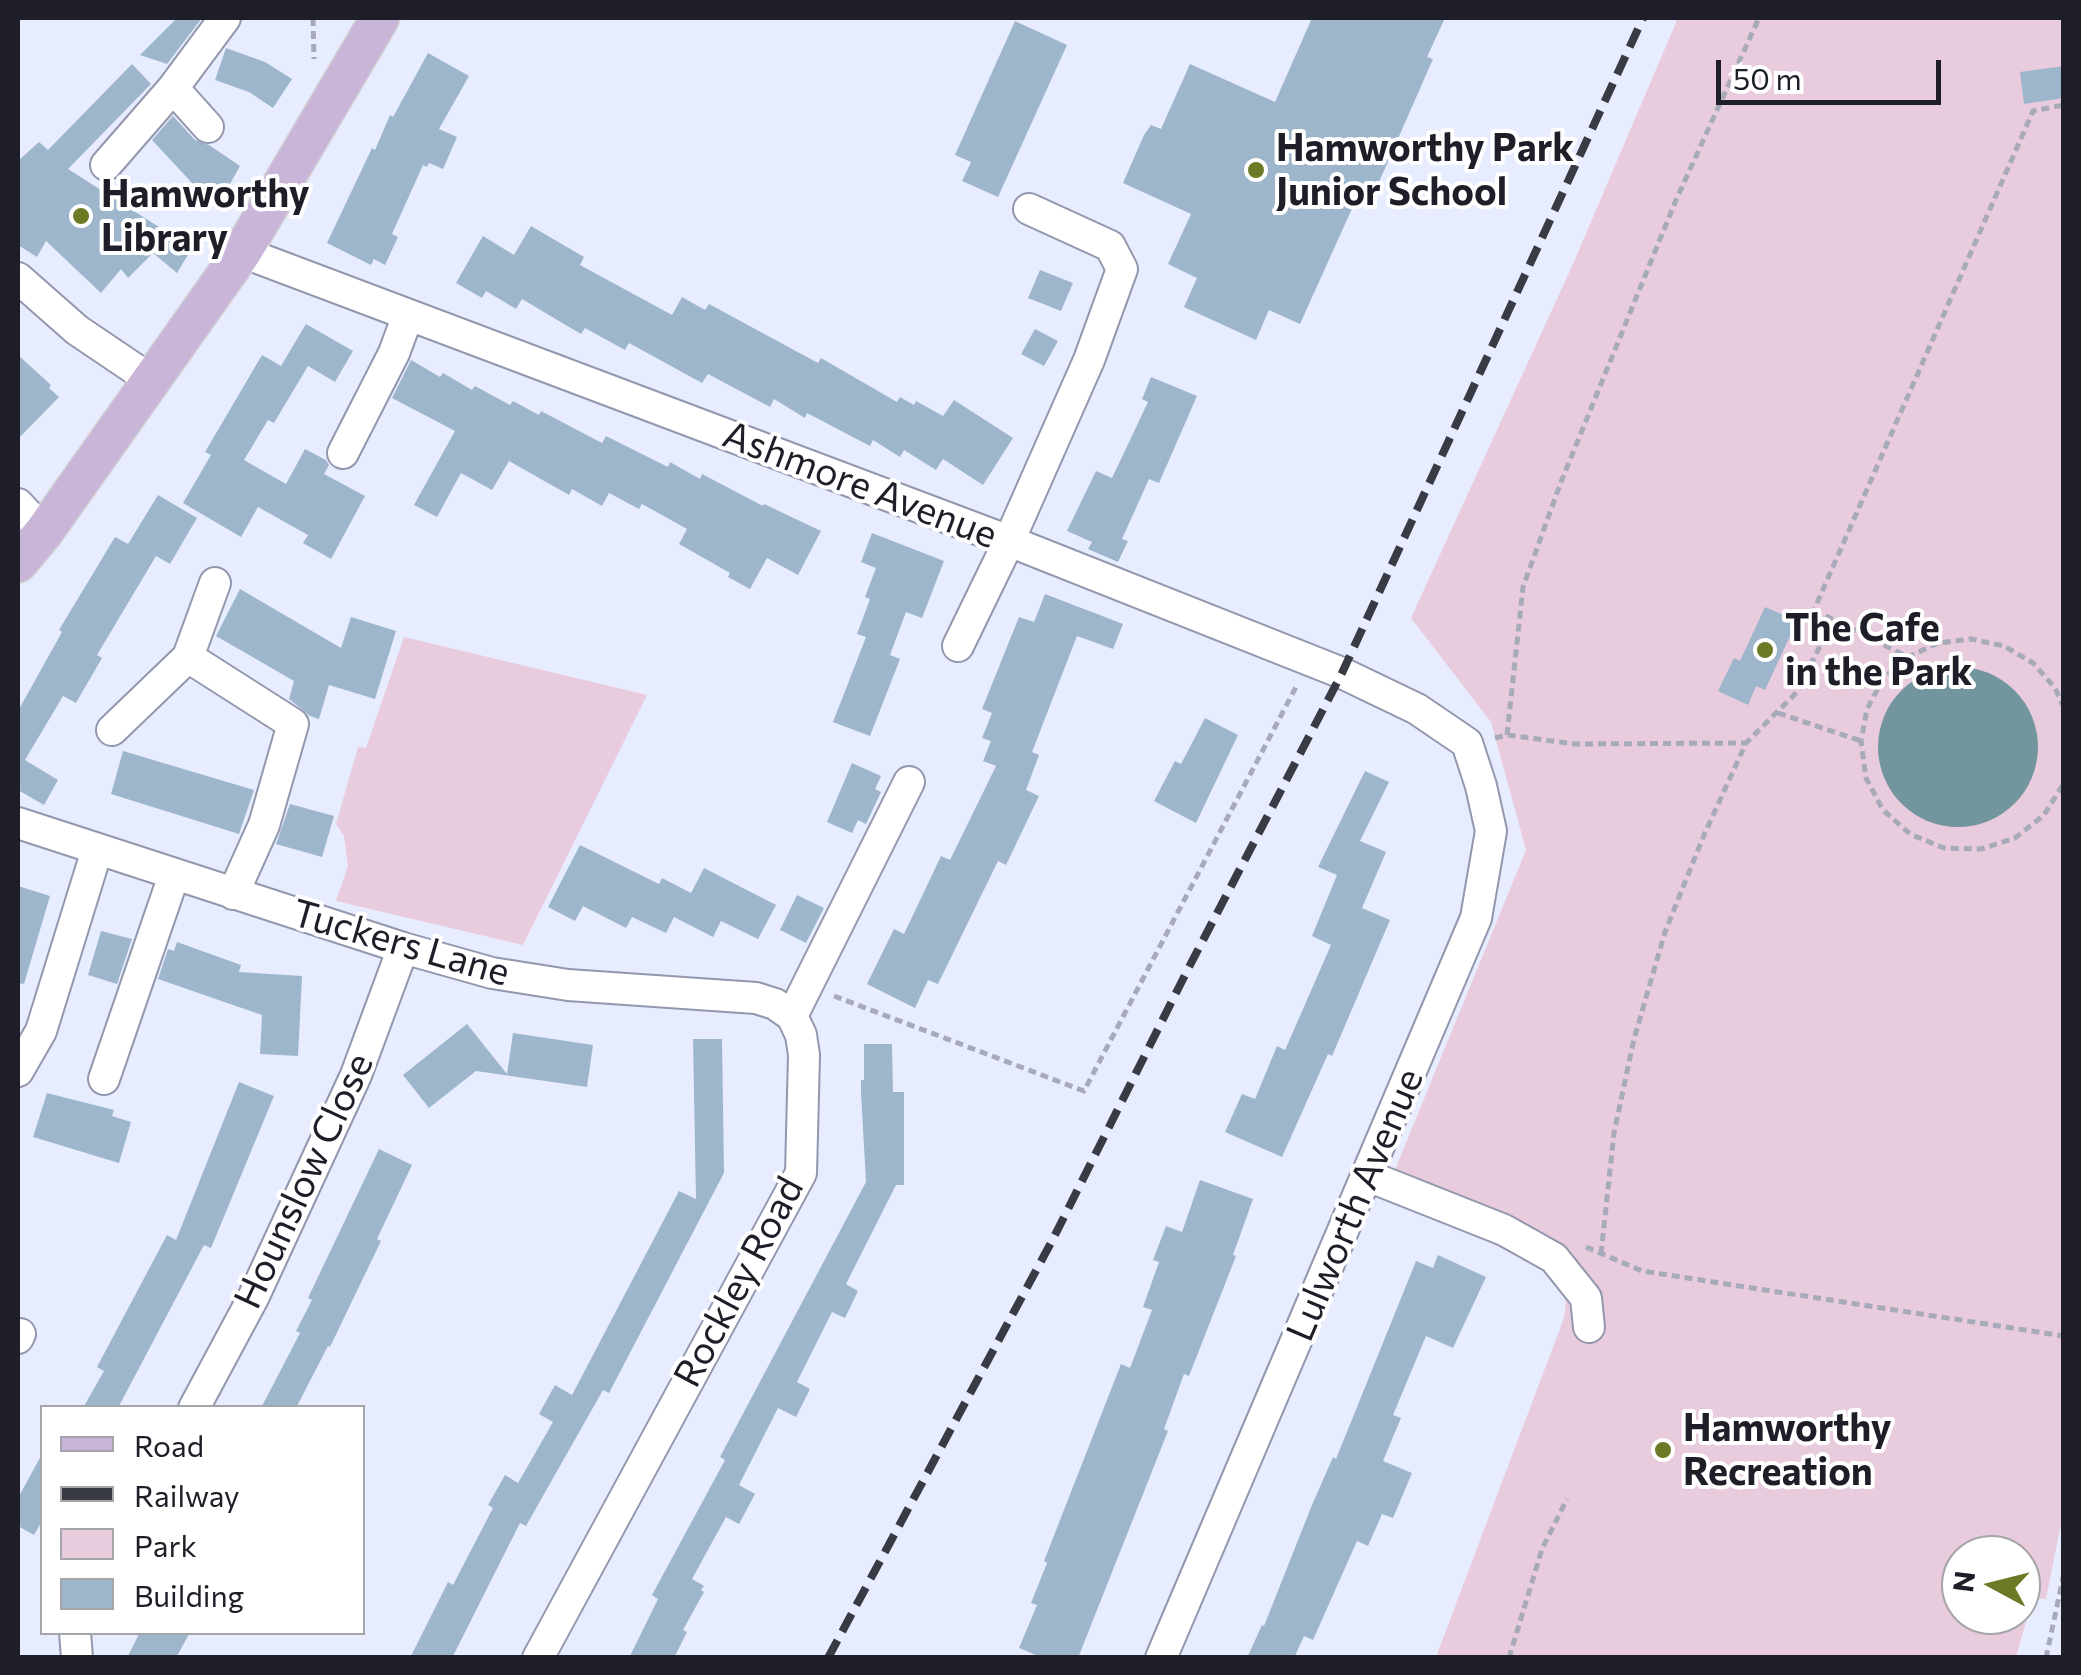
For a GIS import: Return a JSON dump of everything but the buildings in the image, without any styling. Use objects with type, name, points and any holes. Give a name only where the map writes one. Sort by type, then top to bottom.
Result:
[{"type":"main road","points":[[18,563],[242,252],[380,18]]},
{"type":"street","points":[[106,165],[174,88],[225,18]]},
{"type":"street","points":[[174,88],[208,127]]},
{"type":"street","points":[[958,646],[1089,360],[1122,269],[1110,246],[1028,210]]},
{"type":"street","name":"Ashmore Avenue","points":[[242,252],[1009,541],[1310,660],[1418,709],[1467,743]]},
{"type":"street","points":[[18,278],[77,330],[151,380]]},
{"type":"street","points":[[343,453],[394,353],[408,315]]},
{"type":"street","points":[[18,504],[44,532]]},
{"type":"street","points":[[112,730],[188,657],[214,584]]},
{"type":"street","points":[[188,657],[293,724],[264,825],[232,894]]},
{"type":"street","name":"Lulworth Avenue","points":[[1161,1658],[1476,918],[1491,832],[1467,743]]},
{"type":"street","points":[[792,1016],[910,782]]},
{"type":"street","name":"Tuckers Lane","points":[[18,823],[232,894],[492,973],[568,986],[756,998],[775,1004],[792,1016]]},
{"type":"street","points":[[18,1070],[40,1031],[97,850]]},
{"type":"street","points":[[104,1079],[174,875]]},
{"type":"street","name":"Hounslow Close","points":[[196,1405],[253,1298],[356,1075],[403,948]]},
{"type":"street","name":"Rockley Road","points":[[538,1658],[801,1173],[804,1056],[801,1034],[792,1016]]},
{"type":"street","points":[[1368,1176],[1504,1230],[1554,1258],[1586,1298],[1589,1327]]},
{"type":"path","points":[[1746,743],[1574,744],[1507,736],[1523,587],[1561,482],[1669,218],[1759,18]]},
{"type":"path","points":[[2064,106],[2034,111],[1814,610],[1819,648],[1797,692],[1746,743],[1704,834],[1665,932],[1634,1039],[1614,1134],[1601,1254],[1642,1271],[2064,1336]]},
{"type":"path","points":[[1814,610],[1908,657]]},
{"type":"path","points":[[2063,784],[2044,816],[2015,838],[1981,849],[1944,848],[1910,834],[1883,810],[1866,778],[1860,741],[1867,708],[1883,680],[1908,657],[1938,643],[1971,639],[2004,646],[2033,663],[2055,688],[2064,708]]},
{"type":"path","points":[[808,986],[1084,1091],[1310,660]]},
{"type":"path","points":[[1778,713],[1860,741]]},
{"type":"path","points":[[1509,1658],[1542,1549],[1567,1499]]},
{"type":"path","points":[[2046,1658],[2064,1573]]},
{"type":"green space","points":[[1678,18],[2063,18],[2064,1509],[2046,1599],[2041,1599],[2041,1535],[1941,1535],[1941,1635],[2022,1635],[2016,1657],[1436,1657],[1564,1318],[1567,1290],[1549,1270],[1385,1194],[1526,850],[1491,722],[1411,618],[1573,264]]},
{"type":"green space","points":[[404,637],[647,695],[523,945],[336,901],[348,866],[344,836],[336,824],[358,747],[366,748]]},
{"type":"shaded area","points":[[1958,667],[1989,673],[2015,690],[2032,716],[2038,747],[2032,778],[2015,804],[1989,821],[1958,827],[1927,821],[1901,804],[1884,778],[1878,747],[1884,716],[1901,690],[1927,673]]},
{"type":"railway","points":[[828,1658],[1053,1239],[1342,673],[1643,18]]},
{"type":"place","name":"Hamworthy Park Junior School","points":[[1256,170]]},
{"type":"place","name":"Hamworthy Library","points":[[81,216]]},
{"type":"place","name":"The Cafe in the Park","points":[[1765,650]]},
{"type":"place","name":"Hamworthy Recreation","points":[[1663,1450]]}]
